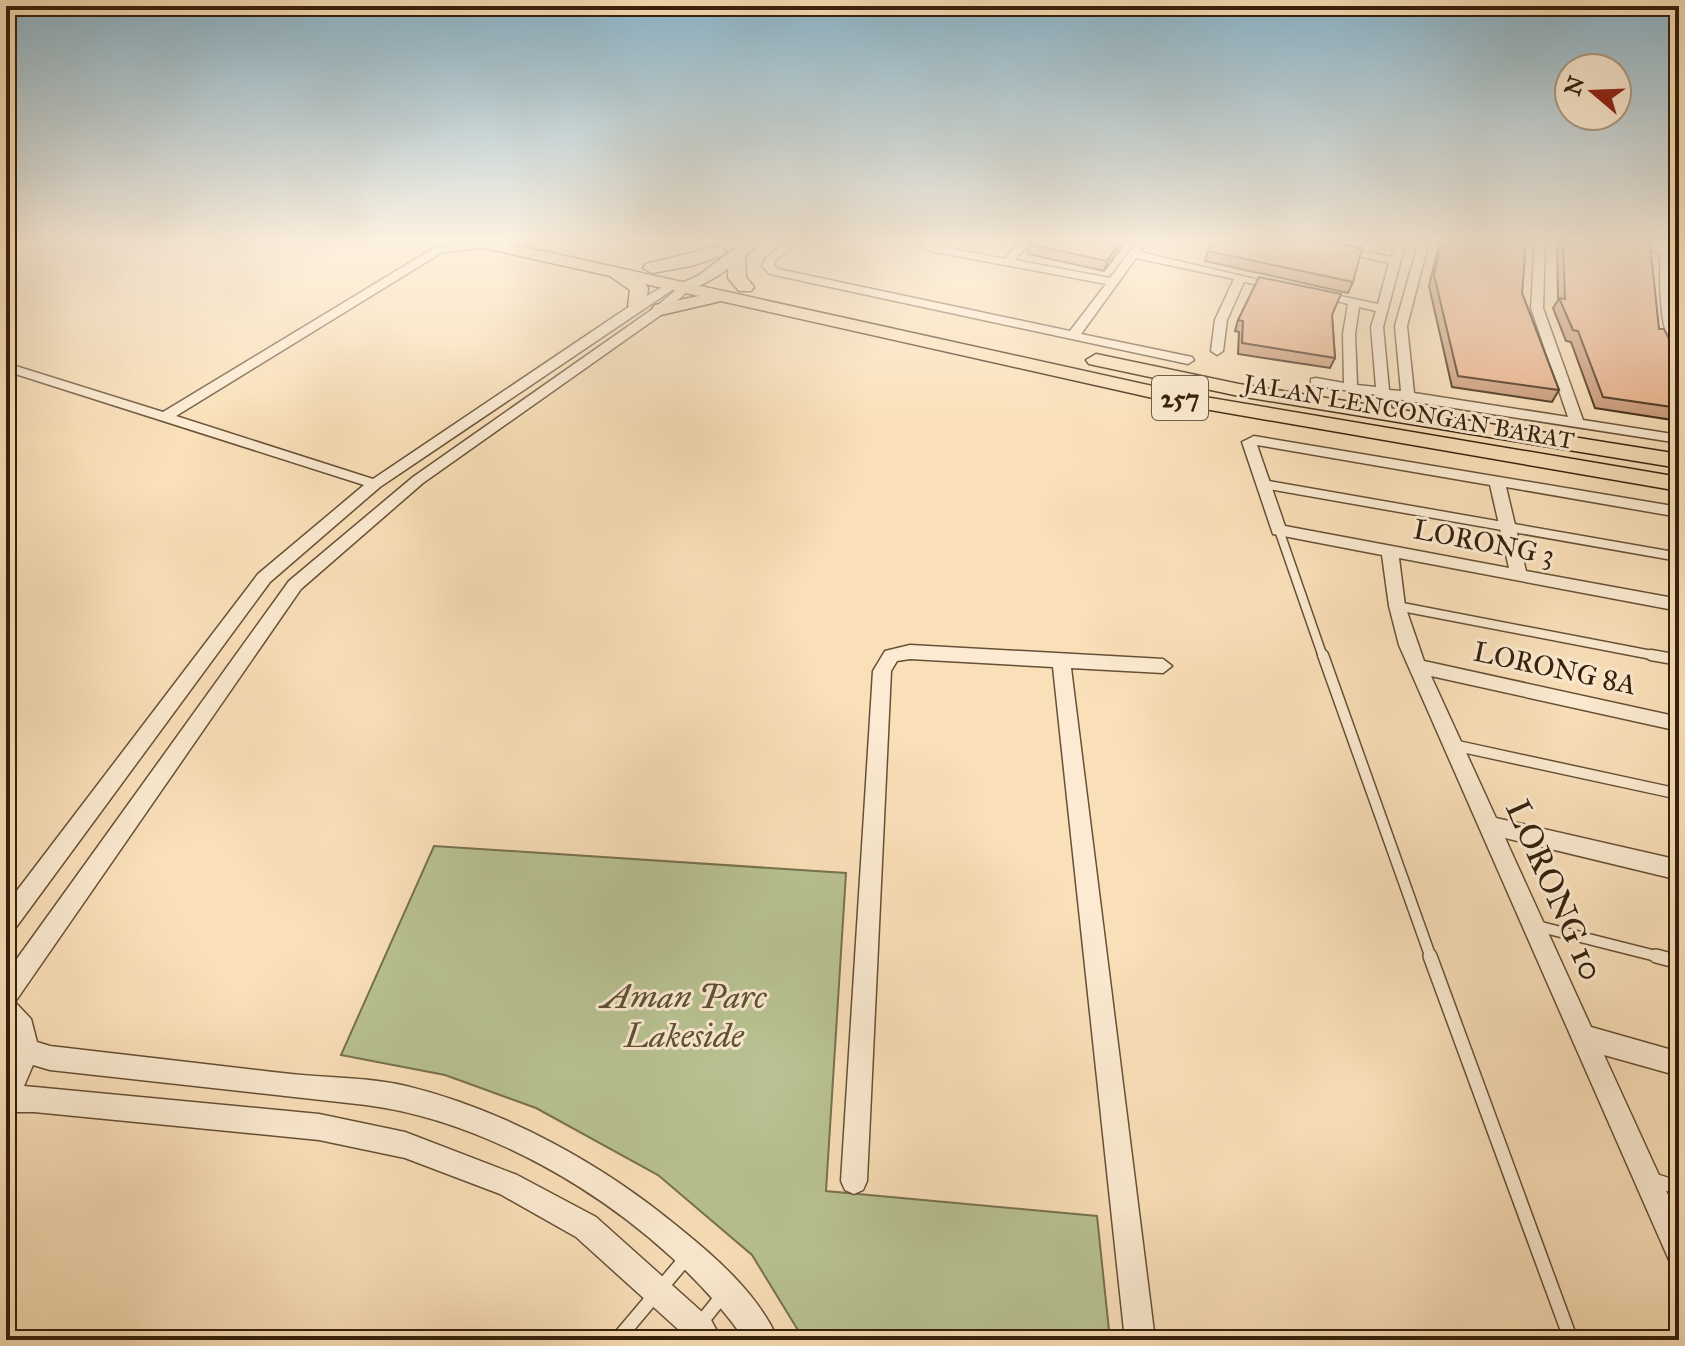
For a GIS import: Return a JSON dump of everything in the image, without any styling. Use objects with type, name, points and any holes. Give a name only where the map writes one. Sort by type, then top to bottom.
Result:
[{"type":"highway","points":[[661,309],[683,304]]},
{"type":"highway","name":"JALAN LENCONGAN BARAT","points":[[789,304],[1193,401],[1679,484]]},
{"type":"highway","name":"JALAN LENCONGAN BARAT","points":[[798,304],[1239,390],[1679,461]]},
{"type":"street","points":[[165,417],[346,304]]},
{"type":"street","points":[[6,923],[264,578],[375,484],[641,304]]},
{"type":"street","points":[[6,994],[295,585],[418,480],[666,304]]},
{"type":"street","points":[[923,304],[1188,360]]},
{"type":"street","points":[[1073,336],[1097,304]]},
{"type":"street","points":[[1217,351],[1221,320],[1229,304]]},
{"type":"street","points":[[1351,387],[1349,334],[1354,304]]},
{"type":"street","points":[[1358,304],[1380,308]]},
{"type":"street","points":[[1381,304],[1377,343],[1385,413]]},
{"type":"street","points":[[1407,304],[1401,326],[1408,396]]},
{"type":"street","points":[[1537,304],[1577,423]]},
{"type":"street","points":[[1671,304],[1679,346]]},
{"type":"street","points":[[6,367],[375,484]]},
{"type":"street","points":[[1316,382],[1679,439]]},
{"type":"street","points":[[1279,530],[1249,442],[1254,440],[1679,512]]},
{"type":"street","points":[[1497,481],[1519,575]]},
{"type":"street","name":"LORONG 3","points":[[1279,530],[1679,605]]},
{"type":"street","name":"LORONG 10","points":[[1390,551],[1397,606],[1419,667],[1679,1250]]},
{"type":"street","points":[[854,1181],[882,671],[891,656],[910,652],[1163,666]]},
{"type":"street","points":[[1061,660],[1140,1340]]},
{"type":"street","name":"LORONG 8A","points":[[1419,667],[1679,724]]},
{"type":"street","points":[[1490,826],[1679,870]]},
{"type":"street","points":[[6,1010],[24,1026],[26,1050],[6,1096],[319,1127],[405,1145],[508,1184],[586,1227],[658,1292],[697,1336]]},
{"type":"street","points":[[1584,1037],[1679,1064]]},
{"type":"street","points":[[26,1050],[50,1058],[409,1100],[505,1134],[586,1176],[690,1254],[754,1323],[763,1340]]},
{"type":"lane","points":[[1263,484],[1679,557]]},
{"type":"lane","points":[[1279,530],[1382,825],[1571,1340]]},
{"type":"lane","points":[[1397,606],[1679,660]]},
{"type":"lane","points":[[1453,745],[1679,794]]},
{"type":"lane","points":[[1534,925],[1679,962]]},
{"type":"lane","points":[[1647,1178],[1679,1188]]},
{"type":"lane","points":[[617,1340],[690,1254]]},
{"type":"lane","points":[[697,1336],[725,1292]]},
{"type":"green space","name":"Aman Parc Lakeside","points":[[434,846],[846,873],[826,1191],[1097,1216],[1110,1340],[804,1340],[752,1255],[658,1175],[536,1108],[445,1075],[341,1055]]},
{"type":"building","points":[[1246,304],[1337,304],[1332,315],[1335,358],[1242,343],[1243,321],[1238,320]]},
{"type":"building","points":[[1441,304],[1526,304],[1559,390],[1458,376]]},
{"type":"building","points":[[1562,304],[1656,304],[1659,329],[1664,329],[1679,358],[1679,408],[1603,397],[1578,331],[1573,330]]}]
